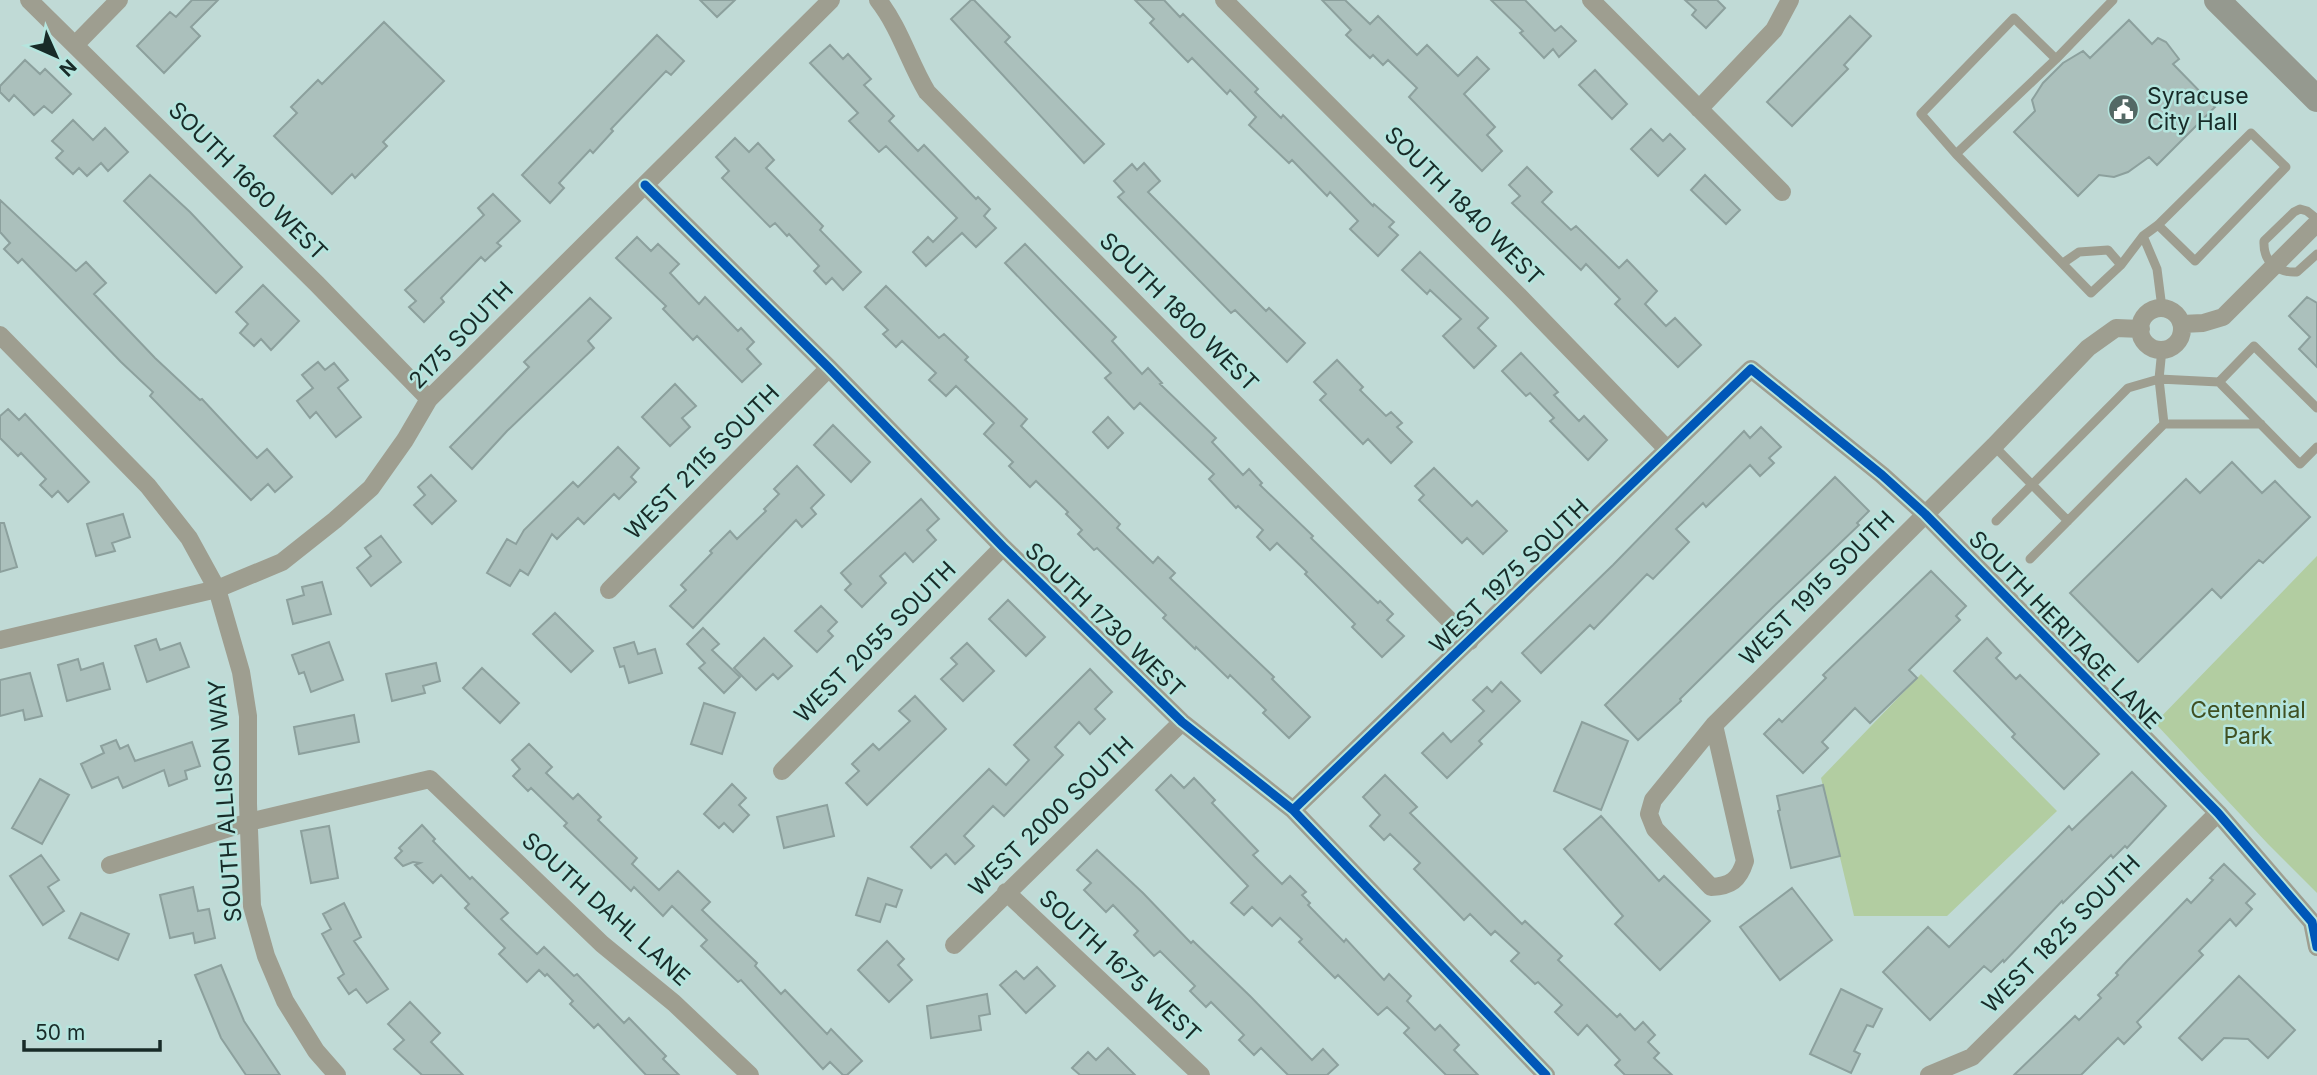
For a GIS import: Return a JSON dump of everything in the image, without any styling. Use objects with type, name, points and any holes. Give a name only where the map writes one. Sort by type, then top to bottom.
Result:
[{"type":"main road","points":[[2217,0],[2317,99]]},
{"type":"street","name":"SOUTH 1660 WEST","points":[[29,0],[317,284],[429,399]]},
{"type":"street","points":[[76,44],[119,0]]},
{"type":"street","name":"2175 SOUTH","points":[[0,640],[217,589],[282,562],[371,488],[405,440],[429,399],[831,0]]},
{"type":"street","name":"SOUTH 1800 WEST","points":[[878,0],[890,15],[912,68],[927,92],[1470,641]]},
{"type":"street","name":"SOUTH 1840 WEST","points":[[1224,0],[1667,449]]},
{"type":"street","points":[[1591,0],[1782,192]]},
{"type":"street","points":[[1699,109],[1774,30],[1790,0]]},
{"type":"street","name":"SOUTH 1730 WEST","points":[[645,185],[829,368],[1003,547],[1182,722],[1293,810],[1546,1075]]},
{"type":"street","points":[[2182,324],[2203,323],[2223,317],[2317,221]]},
{"type":"street","points":[[2162,308],[2175,313],[2182,324],[2176,343],[2162,349],[2146,342],[2141,329],[2145,316],[2162,308]]},
{"type":"street","name":"WEST 1915 SOUTH","points":[[1714,725],[1745,861],[1741,874],[1726,887],[1712,887],[1655,829],[1649,814],[1653,800],[1714,725],[1994,446],[2088,348],[2116,328],[2141,329]]},
{"type":"street","name":"SOUTH ALLISON WAY","points":[[0,335],[148,486],[188,538],[217,589],[241,672],[248,716],[252,906],[266,956],[285,1002],[316,1051],[337,1075]]},
{"type":"street","name":"WEST 2115 SOUTH","points":[[609,590],[829,368]]},
{"type":"street","name":"WEST 1975 SOUTH","points":[[1293,810],[1751,369]]},
{"type":"street","name":"SOUTH HERITAGE LANE","points":[[1751,369],[1882,475],[1925,514],[2218,813],[2312,922],[2317,947]]},
{"type":"street","name":"WEST 2055 SOUTH","points":[[782,771],[1003,547]]},
{"type":"street","name":"WEST 2000 SOUTH","points":[[954,945],[1182,722]]},
{"type":"street","name":"SOUTH DAHL LANE","points":[[249,822],[430,779],[602,944],[674,1003],[750,1075]]},
{"type":"street","name":"WEST 1825 SOUTH","points":[[1929,1075],[1972,1057],[2218,813]]},
{"type":"street","points":[[110,865],[249,822]]},
{"type":"street","name":"SOUTH 1675 WEST","points":[[1006,892],[1201,1075]]},
{"type":"lane","points":[[1956,154],[2056,59],[2113,0]]},
{"type":"lane","points":[[2056,59],[2014,18],[1921,114],[1956,154],[2091,293],[2122,265],[2143,236],[2158,225],[2250,133],[2286,167],[2195,261],[2158,225]]},
{"type":"lane","points":[[2317,221],[2307,211],[2300,209],[2264,241],[2265,255],[2276,269],[2297,272],[2317,254]]},
{"type":"lane","points":[[2143,236],[2157,269],[2162,308]]},
{"type":"lane","points":[[2063,263],[2078,252],[2108,250],[2122,265]]},
{"type":"lane","points":[[2219,382],[2254,346],[2317,408]]},
{"type":"lane","points":[[2162,349],[2159,379],[2164,424]]},
{"type":"lane","points":[[1996,521],[2128,388],[2159,379],[2219,382],[2300,464],[2317,447]]},
{"type":"lane","points":[[2030,559],[2164,424],[2261,424]]},
{"type":"lane","points":[[1994,446],[2068,521]]},
{"type":"green space","name":"Centennial Park","points":[[2317,556],[2317,893],[2155,723]]},
{"type":"green space","points":[[1921,674],[2057,811],[1947,916],[1854,916],[1821,778]]},
{"type":"building","points":[[192,0],[218,0],[191,27],[200,36],[164,73],[137,46],[170,12],[176,17]]},
{"type":"building","points":[[700,0],[735,0],[717,17]]},
{"type":"building","points":[[971,0],[1010,37],[1005,42],[1104,144],[1084,163],[951,19]]},
{"type":"building","points":[[1135,0],[1164,0],[1180,17],[1183,14],[1258,89],[1255,92],[1281,118],[1283,115],[1373,206],[1374,204],[1394,222],[1389,227],[1398,235],[1378,256],[1350,229],[1358,221],[1330,192],[1327,196],[1292,160],[1289,163],[1249,125],[1256,117],[1230,90],[1227,94],[1192,58],[1188,62],[1150,23],[1154,19]]},
{"type":"building","points":[[1322,0],[1345,0],[1370,24],[1378,16],[1417,55],[1427,45],[1458,76],[1477,57],[1489,69],[1464,94],[1495,127],[1487,135],[1502,151],[1482,171],[1409,97],[1417,88],[1388,60],[1383,65],[1373,55],[1370,58],[1346,35],[1351,30]]},
{"type":"building","points":[[1491,0],[1525,0],[1555,31],[1561,26],[1576,41],[1559,57],[1553,49],[1544,58],[1520,33],[1523,31]]},
{"type":"building","points":[[1685,0],[1717,0],[1725,8],[1706,28],[1692,15],[1696,10]]},
{"type":"building","points":[[1850,16],[1871,36],[1844,65],[1848,69],[1792,126],[1767,102]]},
{"type":"building","name":"Syracuse City Hall","points":[[2129,20],[2152,44],[2158,38],[2166,42],[2179,59],[2173,64],[2215,107],[2157,165],[2149,157],[2128,172],[2114,177],[2099,175],[2078,196],[2014,132],[2035,111],[2032,100],[2043,83],[2063,63],[2083,51],[2090,58]]},
{"type":"building","points":[[384,22],[444,81],[383,142],[387,146],[355,178],[352,174],[332,194],[274,136],[297,113],[291,107],[318,80],[322,84]]},
{"type":"building","points":[[657,35],[684,61],[671,75],[666,71],[611,129],[613,131],[593,153],[590,150],[559,183],[564,188],[550,203],[522,175]]},
{"type":"building","points":[[830,45],[843,59],[848,54],[871,79],[864,85],[894,116],[889,121],[918,151],[924,145],[976,199],[978,197],[990,209],[984,216],[996,228],[976,247],[962,233],[926,266],[913,252],[928,237],[933,242],[957,218],[886,146],[879,152],[849,121],[858,113],[810,63]]},
{"type":"building","points":[[25,60],[40,74],[45,69],[71,94],[52,113],[44,106],[34,115],[14,95],[9,101],[0,92],[0,86]]},
{"type":"building","points":[[1595,70],[1627,104],[1612,119],[1579,85]]},
{"type":"building","points":[[73,120],[93,140],[105,128],[128,152],[108,171],[101,163],[87,176],[79,168],[73,174],[56,158],[63,151],[52,141]]},
{"type":"building","points":[[1651,129],[1663,141],[1670,134],[1685,149],[1658,176],[1631,149]]},
{"type":"building","points":[[735,138],[749,152],[758,143],[774,160],[766,168],[823,226],[820,230],[861,272],[843,290],[832,278],[826,284],[814,271],[819,266],[789,234],[787,236],[775,223],[770,227],[722,178],[729,171],[716,157]]},
{"type":"building","points":[[1144,163],[1160,181],[1148,192],[1266,311],[1269,308],[1305,343],[1287,362],[1235,310],[1231,313],[1118,197],[1124,192],[1114,181],[1132,164],[1137,170]]},
{"type":"building","points":[[1527,167],[1552,192],[1542,202],[1571,230],[1576,226],[1619,268],[1627,260],[1657,291],[1645,304],[1666,326],[1675,318],[1701,345],[1678,367],[1615,304],[1620,299],[1586,264],[1581,270],[1512,203],[1520,196],[1509,185]]},
{"type":"building","points":[[150,175],[190,212],[242,267],[216,293],[124,201]]},
{"type":"building","points":[[1705,175],[1740,210],[1726,224],[1691,190]]},
{"type":"building","points":[[493,194],[520,221],[497,243],[501,246],[485,261],[481,257],[441,298],[444,302],[424,322],[409,307],[416,301],[405,290],[484,215],[478,208]]},
{"type":"building","points":[[0,200],[76,271],[86,262],[106,283],[94,294],[155,358],[202,399],[257,458],[267,449],[292,477],[275,492],[268,484],[251,500],[150,396],[153,392],[22,259],[18,263],[4,249],[10,243],[0,232]]},
{"type":"building","points":[[637,237],[651,251],[658,244],[679,264],[670,273],[699,304],[705,297],[738,331],[741,328],[754,342],[747,349],[761,364],[742,382],[697,336],[693,340],[663,309],[666,306],[616,258]]},
{"type":"building","points":[[1025,244],[1116,337],[1112,341],[1142,374],[1148,368],[1162,383],[1160,384],[1216,438],[1212,442],[1243,475],[1249,469],[1262,483],[1260,485],[1313,536],[1311,538],[1378,603],[1380,601],[1393,614],[1387,620],[1404,636],[1382,657],[1352,627],[1355,624],[1277,543],[1270,550],[1257,537],[1263,530],[1238,506],[1236,508],[1209,479],[1214,474],[1140,403],[1134,409],[1105,378],[1111,373],[1005,263]]},
{"type":"building","points":[[1420,252],[1488,318],[1478,328],[1496,346],[1474,368],[1443,336],[1461,319],[1430,290],[1427,294],[1402,270]]},
{"type":"building","points":[[263,285],[299,321],[271,350],[261,339],[254,346],[240,333],[248,324],[236,312]]},
{"type":"building","points":[[886,286],[939,338],[944,334],[968,357],[965,360],[1027,419],[1021,426],[1120,524],[1117,528],[1153,563],[1158,557],[1175,573],[1170,578],[1274,677],[1272,679],[1310,717],[1289,738],[1263,713],[1266,710],[1230,675],[1228,678],[1196,647],[1195,649],[1163,618],[1166,615],[1097,548],[1094,550],[1078,534],[1082,530],[1066,514],[1068,512],[1036,481],[1030,487],[1009,466],[1013,462],[984,434],[994,423],[956,386],[946,396],[929,380],[936,373],[902,341],[896,347],[883,334],[888,330],[865,307]]},
{"type":"building","points":[[2307,297],[2317,303],[2317,367],[2299,349],[2310,337],[2289,316]]},
{"type":"building","points":[[590,298],[611,318],[588,341],[594,348],[507,431],[472,469],[450,447],[529,367],[524,362]]},
{"type":"building","points":[[1521,353],[1558,392],[1554,395],[1579,421],[1584,416],[1607,440],[1588,460],[1550,421],[1554,418],[1530,393],[1526,396],[1502,371]]},
{"type":"building","points":[[1337,360],[1363,387],[1360,390],[1386,416],[1391,412],[1402,423],[1397,427],[1412,442],[1391,463],[1368,439],[1363,444],[1320,400],[1326,394],[1314,382]]},
{"type":"building","points":[[318,362],[325,370],[334,363],[348,380],[338,388],[361,417],[336,437],[316,412],[310,418],[297,401],[313,388],[302,375]]},
{"type":"building","points":[[675,384],[696,406],[682,418],[690,427],[670,446],[642,417]]},
{"type":"building","points":[[8,409],[19,420],[25,414],[89,482],[68,502],[58,491],[52,497],[40,485],[46,479],[21,453],[18,456],[0,438],[0,416]]},
{"type":"building","points":[[1108,417],[1123,433],[1108,448],[1093,432]]},
{"type":"building","points":[[833,425],[870,462],[851,482],[814,445]]},
{"type":"building","points":[[1761,427],[1781,447],[1769,458],[1774,463],[1760,476],[1750,465],[1706,507],[1703,503],[1676,529],[1689,542],[1653,579],[1647,574],[1594,629],[1590,625],[1541,673],[1522,653],[1613,565],[1744,431],[1750,438]]},
{"type":"building","points":[[618,447],[639,468],[631,477],[636,482],[619,499],[614,494],[584,524],[578,518],[557,539],[552,534],[528,575],[520,570],[510,586],[487,573],[507,539],[516,544],[524,530],[573,482],[578,487]]},
{"type":"building","points":[[2232,462],[2262,493],[2275,481],[2310,517],[2263,563],[2259,560],[2221,598],[2212,589],[2138,662],[2070,593],[2186,479],[2200,493]]},
{"type":"building","points":[[797,466],[824,495],[811,508],[816,514],[802,527],[796,520],[693,628],[670,606],[686,590],[681,585],[730,531],[737,539],[766,511],[764,509],[779,494],[774,489]]},
{"type":"building","points":[[1434,468],[1472,506],[1477,501],[1507,531],[1483,554],[1467,538],[1462,543],[1419,500],[1424,495],[1415,486]]},
{"type":"building","points":[[431,475],[456,501],[432,524],[414,505],[425,495],[418,487]]},
{"type":"building","points":[[1835,477],[1869,511],[1857,523],[1859,525],[1638,740],[1605,705]]},
{"type":"building","points":[[921,499],[939,519],[927,530],[936,540],[913,562],[905,553],[880,576],[886,583],[862,607],[845,590],[851,584],[841,573]]},
{"type":"building","points":[[123,514],[130,537],[112,543],[115,551],[96,556],[87,524]]},
{"type":"building","points":[[0,523],[4,523],[17,567],[0,572]]},
{"type":"building","points":[[381,536],[401,562],[371,586],[357,568],[371,556],[365,548]]},
{"type":"building","points":[[1931,571],[1966,606],[1956,616],[1960,620],[1909,670],[1917,678],[1870,723],[1855,708],[1822,742],[1828,748],[1803,773],[1764,734],[1779,719],[1782,722],[1826,678],[1823,675]]},
{"type":"building","points":[[322,582],[331,614],[293,624],[287,600],[304,595],[302,587]]},
{"type":"building","points":[[1008,600],[1045,637],[1026,656],[989,619]]},
{"type":"building","points":[[821,606],[837,622],[828,631],[833,636],[817,652],[795,631]]},
{"type":"building","points":[[555,613],[593,651],[571,672],[533,634]]},
{"type":"building","points":[[703,628],[719,644],[712,650],[740,677],[724,693],[699,668],[705,663],[687,644]]},
{"type":"building","points":[[764,638],[792,666],[778,679],[773,674],[756,690],[734,668]]},
{"type":"building","points":[[1987,638],[2001,653],[1996,658],[2016,679],[2020,675],[2099,754],[2064,789],[2012,737],[2015,734],[1954,671]]},
{"type":"building","points":[[156,639],[160,650],[180,643],[189,667],[147,682],[135,646]]},
{"type":"building","points":[[329,642],[343,680],[311,692],[304,672],[299,674],[292,655]]},
{"type":"building","points":[[634,642],[638,654],[655,649],[662,673],[629,683],[624,666],[620,667],[614,648]]},
{"type":"building","points":[[967,643],[994,671],[963,701],[941,679],[957,664],[951,658]]},
{"type":"building","points":[[78,659],[81,670],[103,663],[110,689],[67,701],[58,665]]},
{"type":"building","points":[[436,663],[440,681],[423,686],[425,693],[392,701],[386,674]]},
{"type":"building","points":[[482,668],[519,703],[500,723],[463,688]]},
{"type":"building","points":[[1090,669],[1112,692],[1095,709],[1105,719],[1090,734],[1079,722],[1055,747],[1063,755],[1004,816],[993,806],[964,836],[974,846],[955,864],[946,854],[931,868],[911,847],[989,769],[1006,785],[1029,760],[1014,745]]},
{"type":"building","points":[[30,673],[42,716],[25,720],[23,710],[0,716],[0,680]]},
{"type":"building","points":[[1501,682],[1520,701],[1479,741],[1482,744],[1447,778],[1422,753],[1443,733],[1451,742],[1484,711],[1473,700],[1487,687],[1492,692]]},
{"type":"building","points":[[915,696],[946,729],[867,805],[846,783],[859,771],[852,764],[873,744],[879,750],[910,721],[899,711]]},
{"type":"building","points":[[704,703],[735,713],[722,754],[691,744]]},
{"type":"building","points":[[354,715],[359,742],[299,754],[294,727]]},
{"type":"building","points":[[1582,722],[1628,741],[1601,810],[1554,791]]},
{"type":"building","points":[[116,740],[120,749],[128,745],[135,761],[192,742],[200,766],[185,771],[187,779],[169,786],[164,770],[123,788],[118,777],[92,788],[81,764],[104,753],[101,746]]},
{"type":"building","points":[[529,744],[552,767],[546,773],[573,799],[578,794],[601,817],[598,820],[637,858],[632,864],[659,890],[678,871],[710,902],[702,910],[757,963],[755,966],[781,994],[785,990],[827,1034],[831,1029],[862,1061],[847,1075],[843,1075],[830,1062],[823,1069],[741,980],[738,982],[701,946],[707,940],[672,906],[663,916],[634,887],[631,891],[564,826],[567,823],[531,788],[528,791],[513,776],[520,769],[512,760]]},
{"type":"building","points":[[2132,772],[2166,806],[2127,848],[2125,846],[2113,858],[2111,855],[2063,903],[2062,901],[2004,962],[2003,960],[1991,972],[1984,966],[1930,1020],[1883,972],[1928,927],[1949,947],[2069,826],[2072,830]]},
{"type":"building","points":[[1171,775],[1184,788],[1194,778],[1215,800],[1212,803],[1258,851],[1253,855],[1282,884],[1290,876],[1306,892],[1302,895],[1310,903],[1308,905],[1344,942],[1346,939],[1384,980],[1389,974],[1411,996],[1407,1001],[1435,1030],[1440,1025],[1459,1045],[1454,1050],[1478,1075],[1446,1075],[1404,1033],[1409,1028],[1387,1007],[1378,1015],[1338,975],[1335,978],[1299,942],[1302,939],[1280,918],[1272,926],[1252,907],[1244,915],[1231,903],[1248,886],[1156,790]]},
{"type":"building","points":[[1385,775],[1417,807],[1410,813],[1522,924],[1525,921],[1562,956],[1558,960],[1617,1017],[1620,1014],[1635,1030],[1643,1022],[1655,1035],[1648,1042],[1659,1053],[1654,1058],[1672,1075],[1625,1075],[1615,1065],[1620,1060],[1587,1025],[1578,1035],[1555,1012],[1562,1005],[1511,961],[1519,953],[1495,931],[1491,935],[1470,914],[1464,920],[1414,869],[1420,863],[1390,834],[1384,840],[1370,826],[1380,815],[1363,797]]},
{"type":"building","points":[[40,779],[69,795],[42,844],[12,828]]},
{"type":"building","points":[[732,784],[746,798],[739,805],[749,815],[733,832],[724,823],[719,828],[704,814]]},
{"type":"building","points":[[1823,785],[1840,856],[1791,868],[1777,796]]},
{"type":"building","points":[[827,805],[834,836],[784,848],[777,817]]},
{"type":"building","points":[[1601,816],[1659,881],[1664,876],[1710,921],[1660,970],[1615,924],[1623,916],[1564,849]]},
{"type":"building","points":[[422,825],[435,839],[433,841],[470,879],[472,877],[508,913],[501,919],[537,954],[544,947],[574,976],[577,974],[624,1023],[629,1018],[666,1056],[663,1059],[679,1075],[646,1075],[598,1024],[594,1028],[570,1004],[573,1001],[547,974],[545,976],[539,970],[527,982],[499,954],[505,948],[465,908],[469,904],[441,875],[433,883],[415,865],[420,863],[413,862],[403,866],[395,858],[402,851],[399,848]]},
{"type":"building","points":[[329,826],[338,878],[311,883],[301,831]]},
{"type":"building","points":[[1097,850],[1191,943],[1193,941],[1251,997],[1312,1060],[1323,1049],[1338,1065],[1327,1075],[1288,1075],[1261,1048],[1254,1055],[1239,1040],[1244,1035],[1211,1002],[1206,1007],[1190,991],[1195,986],[1160,951],[1154,956],[1134,935],[1138,931],[1113,905],[1106,912],[1084,890],[1091,883],[1077,870]]},
{"type":"building","points":[[41,855],[59,880],[48,887],[64,911],[43,925],[10,876]]},
{"type":"building","points":[[2224,864],[2255,894],[2246,903],[2252,909],[2236,926],[2230,919],[2199,951],[2203,955],[2137,1022],[2141,1027],[2124,1044],[2118,1038],[2081,1075],[2014,1075],[2075,1016],[2079,1020],[2101,998],[2098,995],[2118,975],[2116,973],[2127,961],[2187,899],[2191,903]]},
{"type":"building","points":[[868,878],[902,890],[896,907],[886,904],[880,922],[856,915]]},
{"type":"building","points":[[193,887],[198,911],[209,909],[215,938],[195,943],[193,933],[170,938],[160,895]]},
{"type":"building","points":[[1792,888],[1832,940],[1780,980],[1740,927]]},
{"type":"building","points":[[344,903],[361,937],[354,941],[388,989],[367,1003],[356,989],[349,994],[338,978],[344,974],[322,934],[331,929],[323,914]]},
{"type":"building","points":[[81,913],[129,934],[118,960],[69,938]]},
{"type":"building","points":[[887,941],[904,959],[898,965],[912,980],[889,1002],[858,970]]},
{"type":"building","points":[[221,965],[244,1021],[280,1075],[246,1075],[221,1038],[195,975]]},
{"type":"building","points":[[1037,967],[1055,986],[1026,1013],[1000,985],[1016,971],[1024,979]]},
{"type":"building","points":[[2239,976],[2295,1030],[2268,1058],[2248,1039],[2224,1038],[2202,1060],[2179,1038]]},
{"type":"building","points":[[1841,989],[1882,1009],[1873,1027],[1867,1025],[1854,1051],[1860,1054],[1851,1073],[1810,1054]]},
{"type":"building","points":[[987,994],[990,1014],[979,1016],[981,1030],[931,1038],[927,1006]]},
{"type":"building","points":[[410,1002],[440,1033],[431,1042],[463,1075],[422,1075],[394,1049],[404,1040],[388,1024]]},
{"type":"building","points":[[1108,1048],[1135,1075],[1080,1075],[1072,1068],[1088,1052],[1096,1060]]},
{"type":"cycle path","points":[[645,185],[829,368],[1003,547],[1182,722],[1293,810],[1546,1075]]},
{"type":"cycle path","points":[[1293,810],[1751,369],[1882,475],[1925,514],[2218,813],[2312,922],[2317,947]]},
{"type":"place","name":"Syracuse City Hall","points":[[2124,109]]}]
